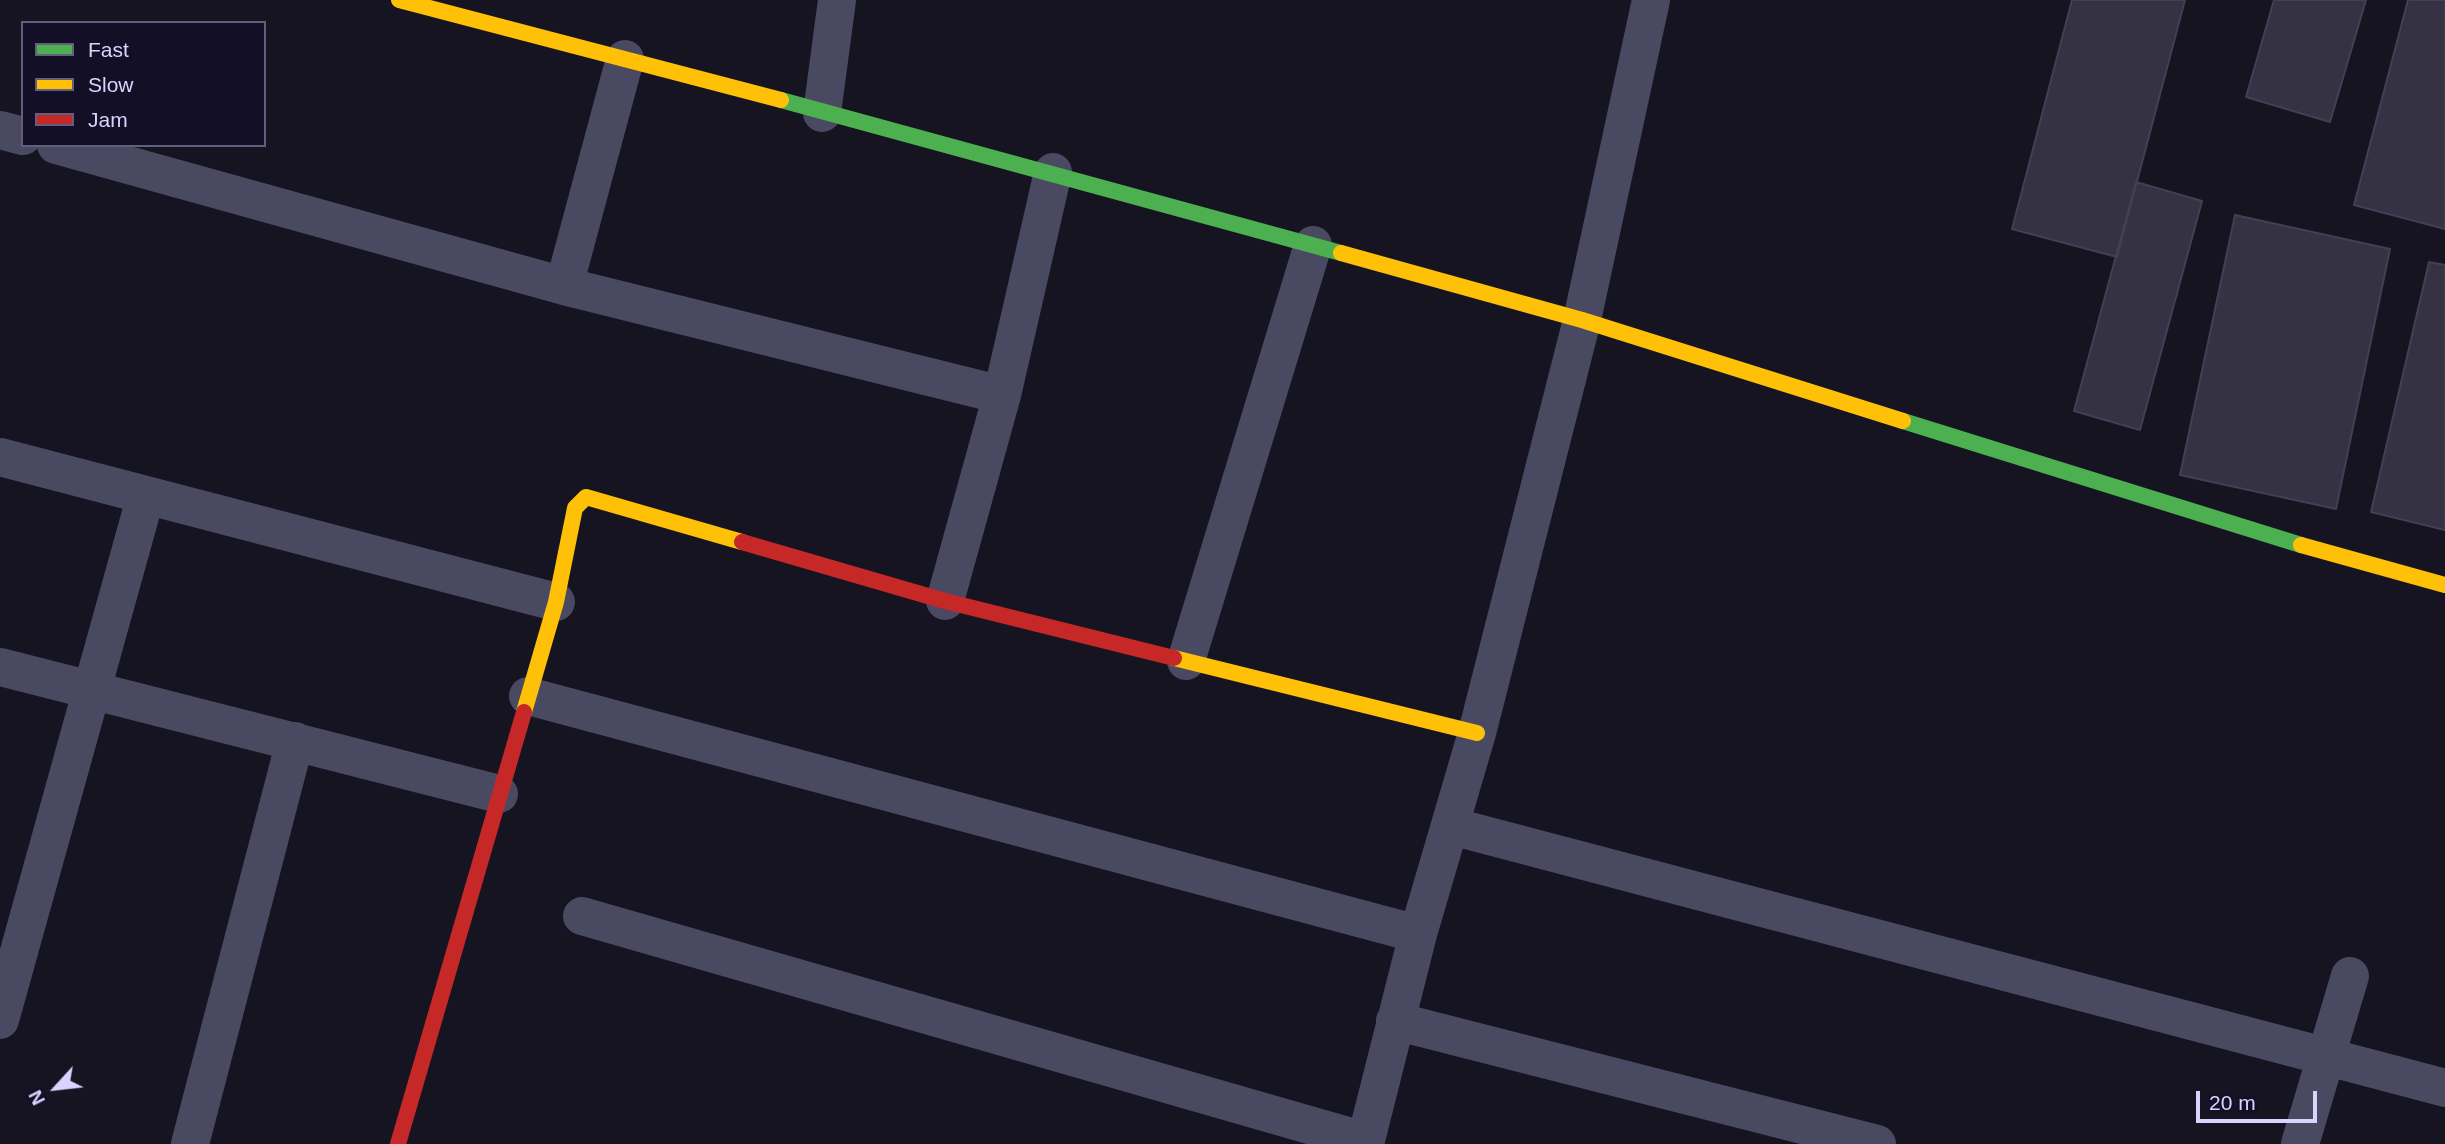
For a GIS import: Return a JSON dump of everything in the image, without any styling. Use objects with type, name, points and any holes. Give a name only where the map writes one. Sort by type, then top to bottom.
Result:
[{"type":"street","points":[[399,0],[1053,172],[1583,320],[2353,561],[2445,585]]},
{"type":"street","points":[[822,113],[837,0]]},
{"type":"street","points":[[582,916],[1365,1142],[1418,933],[1477,733],[1583,320],[1651,0]]},
{"type":"street","points":[[564,286],[625,59]]},
{"type":"street","points":[[0,130],[21,135]]},
{"type":"street","points":[[63,147],[564,286],[1002,395]]},
{"type":"street","points":[[945,601],[1002,395],[1053,172]]},
{"type":"street","points":[[1186,661],[1313,245]]},
{"type":"street","points":[[0,457],[556,602]]},
{"type":"street","points":[[0,1020],[146,495]]},
{"type":"street","points":[[398,1144],[556,602],[575,508],[586,497],[945,601],[1477,733]]},
{"type":"street","points":[[0,667],[499,794]]},
{"type":"street","points":[[528,696],[1418,933]]},
{"type":"street","points":[[190,1144],[295,741]]},
{"type":"street","points":[[1451,826],[2445,1088]]},
{"type":"street","points":[[2300,1144],[2350,976]]},
{"type":"street","points":[[1395,1021],[1877,1144]]},
{"type":"building","points":[[2072,0],[2185,0],[2117,257],[2012,229]]},
{"type":"building","points":[[2274,0],[2366,0],[2330,122],[2246,97]]},
{"type":"building","points":[[2408,0],[2445,0],[2445,229],[2354,205]]},
{"type":"building","points":[[2136,182],[2202,201],[2140,430],[2074,411]]},
{"type":"building","points":[[2235,215],[2390,249],[2336,509],[2180,475]]},
{"type":"building","points":[[2429,262],[2445,265],[2445,530],[2371,512]]},
{"type":"traffic: fast","points":[[781,100],[1341,253]]},
{"type":"traffic: fast","points":[[1903,421],[2301,545]]},
{"type":"traffic: slow","points":[[399,0],[781,100]]},
{"type":"traffic: slow","points":[[1341,253],[1582,320],[1903,421]]},
{"type":"traffic: slow","points":[[524,712],[556,602],[575,508],[586,497],[742,542]]},
{"type":"traffic: slow","points":[[2301,545],[2445,585]]},
{"type":"traffic: slow","points":[[1174,658],[1477,733]]},
{"type":"traffic: jam","points":[[742,542],[945,601],[1174,658]]},
{"type":"traffic: jam","points":[[398,1144],[524,712]]}]
